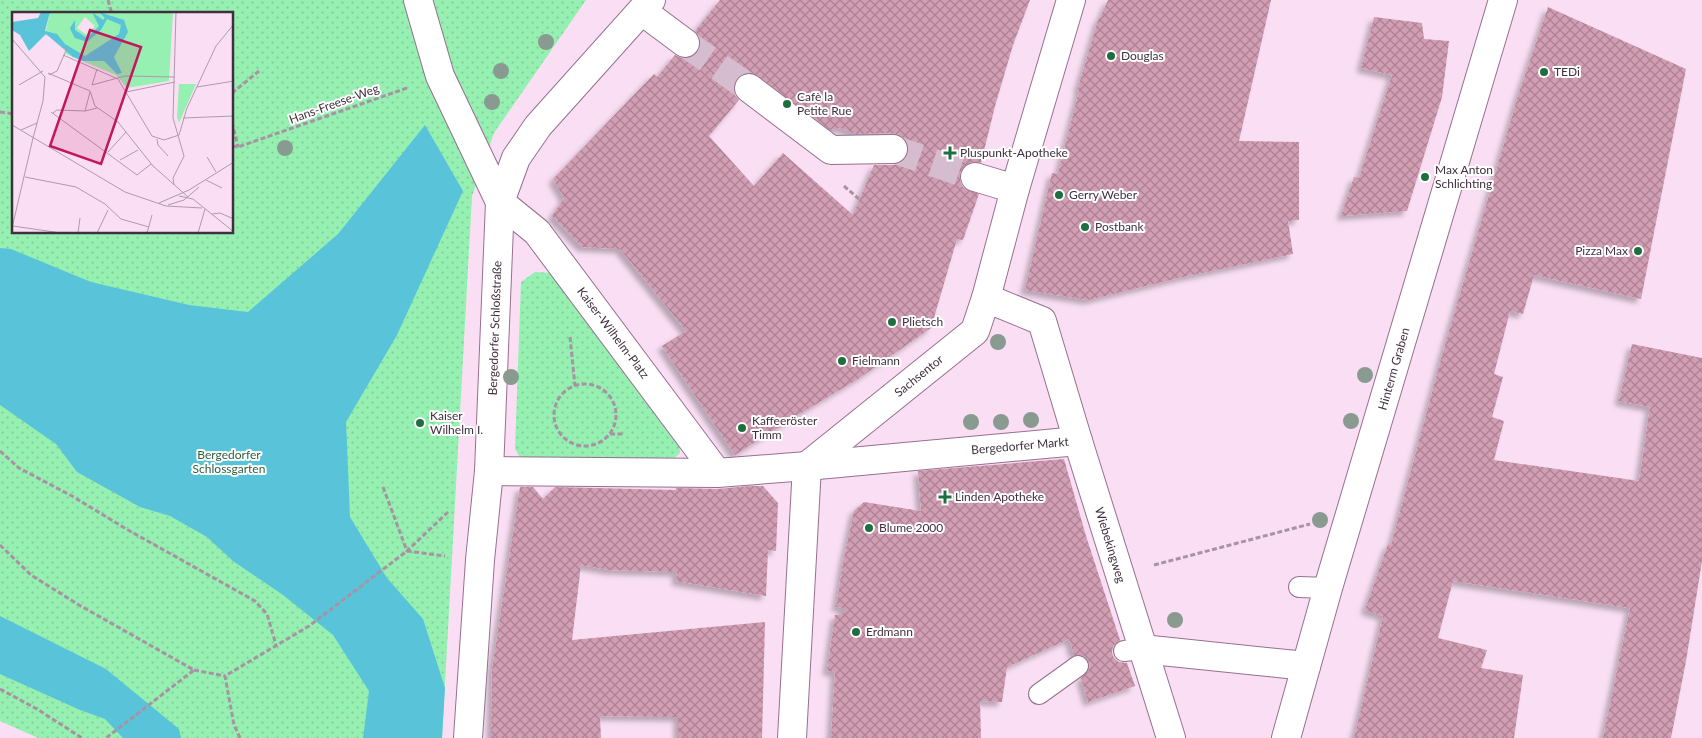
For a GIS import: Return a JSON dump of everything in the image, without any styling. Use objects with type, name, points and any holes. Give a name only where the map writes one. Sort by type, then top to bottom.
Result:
[{"type":"street","points":[[418,0],[440,76],[500,202]]},
{"type":"street","name":"Sachsentor","points":[[806,466],[975,331],[1071,0]]},
{"type":"street","name":"Hinterm Graben","points":[[1286,738],[1328,588],[1503,0]]},
{"type":"street","points":[[646,5],[685,43]]},
{"type":"street","name":"Bergedorfer Schloßstraße","points":[[468,738],[480,560],[489,471],[500,202],[516,158],[538,126],[646,5]]},
{"type":"street","points":[[749,88],[831,150],[893,149]]},
{"type":"street","points":[[975,177],[1015,189]]},
{"type":"street","name":"Kaiser-Wilhelm-Platz","points":[[500,202],[537,232],[717,473]]},
{"type":"street","name":"Bergedorfer Markt","points":[[806,466],[1078,440],[1042,321],[986,298]]},
{"type":"street","name":"Wiebekingweg","points":[[1078,440],[1119,574],[1133,650],[1171,738]]},
{"type":"street","points":[[489,471],[717,473],[806,466],[792,738]]},
{"type":"street","points":[[1133,650],[1306,666]]},
{"type":"lane","points":[[1299,587],[1328,588]]},
{"type":"lane","points":[[1039,694],[1078,666]]},
{"type":"path","points":[[234,90],[259,70]]},
{"type":"path","name":"Hans-Freese-Weg","points":[[234,146],[238,147],[440,76]]},
{"type":"path","points":[[234,130],[238,147]]},
{"type":"path","points":[[582,384],[592,385],[601,389],[610,396],[614,405],[616,415],[610,434],[603,441],[594,445],[583,446],[573,444],[564,438],[558,430],[554,410],[557,401],[564,392],[582,384]]},
{"type":"path","points":[[0,451],[19,468],[72,496],[128,530],[256,601],[267,614],[276,645]]},
{"type":"path","points":[[383,487],[407,551]]},
{"type":"path","points":[[0,545],[31,575],[79,605],[194,670],[225,676],[309,626],[407,551],[451,509],[485,510]]},
{"type":"path","points":[[1119,574],[1351,513]]},
{"type":"path","points":[[407,551],[480,560]]},
{"type":"path","points":[[106,738],[194,670]]},
{"type":"path","points":[[225,676],[234,725],[240,738]]},
{"type":"path","points":[[0,688],[82,738]]},
{"type":"green space","name":"Bergedorfer Schlossgarten","points":[[0,0],[586,0],[494,133],[472,196],[442,738],[38,738],[0,721]]},
{"type":"green space","points":[[535,272],[552,273],[679,437],[680,453],[669,463],[524,464],[515,449],[521,282]]},
{"type":"water","points":[[425,125],[463,191],[397,335],[346,422],[350,517],[387,578],[423,619],[445,688],[442,738],[363,738],[369,691],[333,635],[283,595],[233,561],[207,537],[170,516],[140,507],[77,472],[56,444],[0,405],[0,248],[11,249],[91,282],[189,305],[248,312],[338,234]]},
{"type":"water","points":[[0,616],[106,669],[179,729],[181,738],[123,738],[105,719],[80,710],[0,674]]},
{"type":"building","points":[[720,0],[1030,0],[1013,45],[981,163],[971,162],[964,166],[960,173],[960,181],[963,187],[979,194],[963,240],[957,239],[931,328],[858,379],[735,455],[662,346],[686,331],[620,249],[582,247],[552,216],[564,198],[553,179],[654,74],[657,77],[675,55],[684,59],[692,57],[697,53],[701,44],[699,36],[695,31]],"holes":[[[750,72],[830,130],[840,128],[856,134],[893,133],[900,135],[907,141],[909,148],[907,156],[901,162],[894,165],[874,165],[853,215],[783,153],[754,186],[709,136],[739,100],[734,94],[736,79],[742,74]]]},
{"type":"building","points":[[1108,0],[1271,0],[1239,141],[1299,142],[1299,220],[1288,221],[1293,254],[1183,277],[1088,300],[1025,290],[1052,173],[1058,174],[1079,91],[1078,88],[1098,20]]},
{"type":"building","points":[[1548,7],[1686,69],[1641,299],[1534,275],[1523,314],[1510,311],[1494,374],[1503,377],[1492,417],[1504,421],[1494,460],[1639,481],[1650,407],[1619,401],[1632,344],[1702,358],[1702,561],[1671,738],[1603,738],[1630,608],[1453,581],[1438,638],[1487,650],[1481,668],[1523,675],[1514,738],[1354,738],[1383,616],[1365,610],[1388,544],[1391,545],[1441,359],[1518,96]]},
{"type":"building","points":[[1374,17],[1422,23],[1424,39],[1449,41],[1442,97],[1407,211],[1341,216],[1354,177],[1359,178],[1392,75],[1361,68]]},
{"type":"building","points":[[1064,459],[1086,536],[1120,640],[1113,646],[1112,653],[1119,662],[1127,663],[1135,686],[1088,702],[1081,678],[1089,671],[1090,664],[1083,655],[1074,655],[1069,639],[1007,667],[1002,702],[980,701],[981,738],[831,738],[835,672],[827,671],[835,615],[843,614],[843,608],[836,607],[854,511],[864,502],[921,511],[918,471]]},
{"type":"building","points":[[763,486],[778,503],[776,551],[768,550],[766,596],[676,581],[677,572],[610,570],[581,565],[572,640],[765,622],[762,738],[678,738],[678,717],[600,716],[601,738],[491,738],[492,669],[520,487],[533,487],[543,499],[555,487],[676,490],[676,488],[717,489]]},
{"type":"tunnel","points":[[685,43],[749,88]]},
{"type":"tunnel","points":[[893,149],[975,177]]},
{"type":"place","name":"Douglas","points":[[1111,56]]},
{"type":"place","name":"TEDi","points":[[1544,72]]},
{"type":"place","name":"Cafè la Petite Rue","points":[[787,104]]},
{"type":"place","name":"Pluspunkt-Apotheke","points":[[950,153]]},
{"type":"place","name":"Max Anton Schlichting","points":[[1425,177]]},
{"type":"place","name":"Gerry Weber","points":[[1059,195]]},
{"type":"place","name":"Postbank","points":[[1085,227]]},
{"type":"place","name":"Pizza Max","points":[[1638,251]]},
{"type":"place","name":"Plietsch","points":[[892,322]]},
{"type":"place","name":"Fielmann","points":[[842,361]]},
{"type":"place","name":"Kaiser Wilhelm I.","points":[[420,423]]},
{"type":"place","name":"Kaffeeröster Timm","points":[[742,428]]},
{"type":"place","name":"Linden Apotheke","points":[[945,497]]},
{"type":"place","name":"Blume 2000","points":[[869,528]]},
{"type":"place","name":"Erdmann","points":[[856,632]]}]
